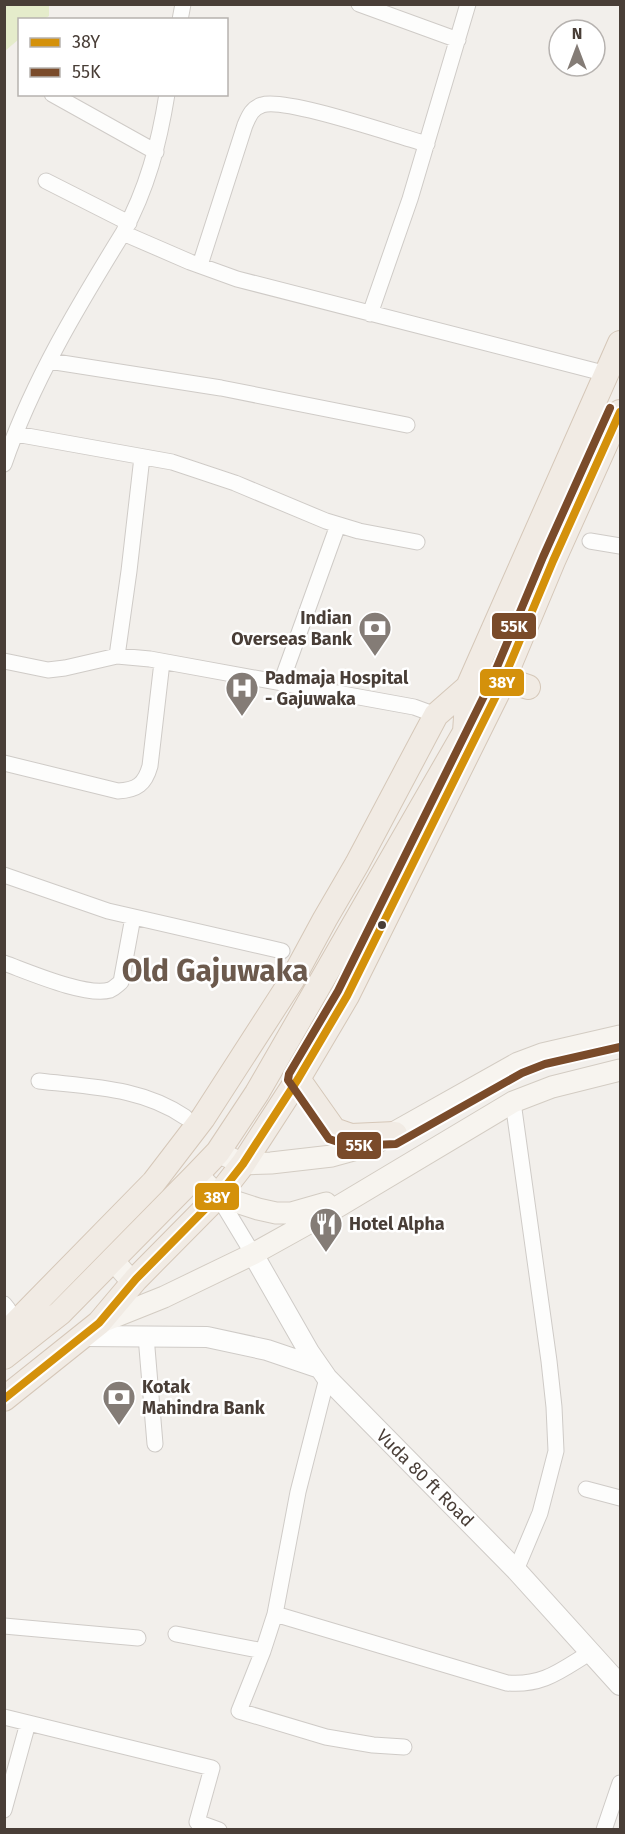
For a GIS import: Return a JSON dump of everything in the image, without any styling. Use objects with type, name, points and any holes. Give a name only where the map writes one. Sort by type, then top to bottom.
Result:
[{"type":"main road","points":[[4,1357],[60,1313],[218,1152],[263,1083],[465,732],[472,678],[621,343]]},
{"type":"main road","points":[[4,1399],[91,1329],[218,1196],[243,1164],[298,1079],[347,996],[374,944],[504,679],[553,561],[621,412]]},
{"type":"main road","points":[[4,1335],[154,1182],[203,1118],[292,981],[436,715],[472,678],[504,679],[528,687]]},
{"type":"main road","points":[[218,1152],[243,1164],[300,1161],[332,1156],[372,1145],[395,1134],[493,1076],[542,1053],[621,1036]]},
{"type":"main road","points":[[91,1329],[253,1254],[513,1102],[552,1087],[621,1070]]},
{"type":"main road","points":[[298,1079],[334,1130],[351,1136],[395,1134]]},
{"type":"main road","points":[[197,1174],[218,1196],[276,1213],[310,1209],[360,1192]]},
{"type":"main road","points":[[113,1260],[133,1283]]},
{"type":"street","points":[[359,4],[458,40]]},
{"type":"street","points":[[370,314],[410,199],[468,4]]},
{"type":"street","points":[[56,96],[156,152]]},
{"type":"street","points":[[4,464],[50,361],[95,278],[126,228],[145,189],[156,152],[167,96]]},
{"type":"street","points":[[200,265],[245,125],[254,108],[268,103],[294,106],[427,144]]},
{"type":"street","points":[[46,182],[126,228],[200,265],[271,289],[607,374]]},
{"type":"street","points":[[50,361],[221,388],[407,425]]},
{"type":"street","points":[[16,434],[172,462],[204,471],[338,525],[417,542]]},
{"type":"street","points":[[117,656],[142,457]]},
{"type":"street","points":[[280,683],[338,525]]},
{"type":"street","points":[[590,541],[621,546]]},
{"type":"street","points":[[4,661],[48,670],[117,656],[414,707],[436,715]]},
{"type":"street","points":[[4,763],[118,791],[132,790],[141,785],[147,778],[150,765],[162,662]]},
{"type":"street","points":[[4,875],[108,911],[282,951]]},
{"type":"street","points":[[4,963],[79,988],[107,991],[115,988],[121,982],[133,916]]},
{"type":"street","points":[[39,1081],[141,1095],[169,1106],[185,1117]]},
{"type":"street","points":[[513,1102],[554,1407],[556,1450],[540,1513],[516,1570]]},
{"type":"street","points":[[218,1196],[253,1254]]},
{"type":"street","name":"Vuda 80 ft Road","points":[[253,1254],[323,1373],[516,1570],[621,1685]]},
{"type":"street","points":[[91,1329],[146,1336],[207,1337],[267,1350],[323,1373],[275,1614],[239,1711],[326,1737],[373,1745],[404,1747]]},
{"type":"street","points":[[146,1336],[156,1444]]},
{"type":"street","points":[[586,1489],[621,1498]]},
{"type":"street","points":[[275,1614],[507,1683],[525,1684],[542,1681],[591,1652]]},
{"type":"street","points":[[4,1626],[138,1638]]},
{"type":"street","points":[[176,1634],[263,1651]]},
{"type":"street","points":[[4,1717],[212,1768],[196,1826],[219,1830]]},
{"type":"street","points":[[4,1810],[28,1723]]},
{"type":"street","points":[[604,1830],[621,1783]]},
{"type":"green space","points":[[5,4],[49,5],[49,16],[46,18],[18,18],[18,40],[5,51]]},
{"type":"transit line","name":"55K","points":[[610,408],[543,557],[489,686],[338,991],[289,1074],[288,1080],[329,1139],[350,1146],[396,1144],[522,1073],[545,1064],[620,1047]]},
{"type":"transit line","name":"38Y","points":[[4,1399],[99,1323],[136,1279],[218,1196],[243,1164],[298,1079],[347,996],[499,690],[553,561],[620,412]]},
{"type":"place","name":"Indian Overseas Bank","points":[[375,657]]},
{"type":"place","name":"Padmaja Hospital - Gajuwaka","points":[[242,717]]},
{"type":"place","name":"Hotel Alpha","points":[[326,1253]]},
{"type":"place","name":"Kotak Mahindra Bank","points":[[119,1426]]},
{"type":"district","name":"Old Gajuwaka","points":[[215,971]]}]
